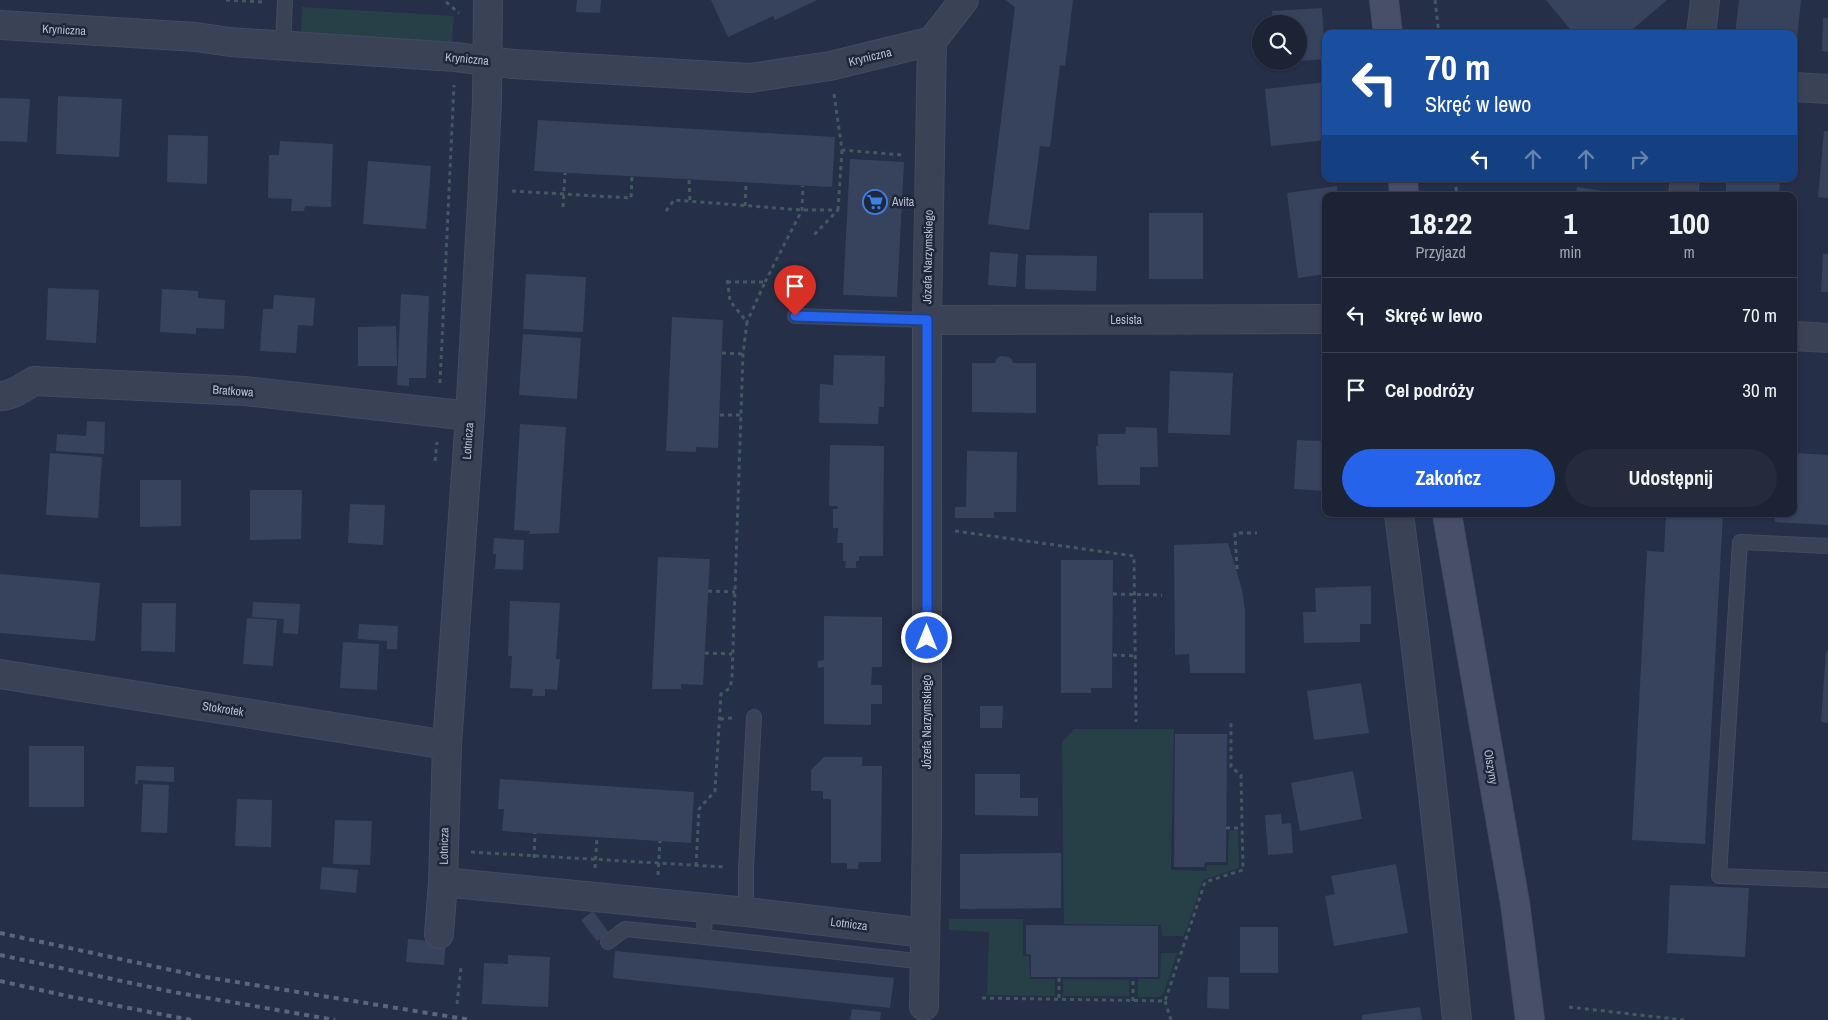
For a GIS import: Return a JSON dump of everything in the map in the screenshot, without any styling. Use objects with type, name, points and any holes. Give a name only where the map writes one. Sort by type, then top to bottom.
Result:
[{"type":"street","name":"Lotnicza","points":[[439,934],[443,882],[447,745],[470,416],[487,101],[488,0]]},
{"type":"street","points":[[932,41],[964,0]]},
{"type":"street","points":[[1384,0],[1388,30]]},
{"type":"street","points":[[1701,30],[1705,0]]},
{"type":"street","name":"Kryniczna","points":[[0,25],[196,37],[230,42],[486,60],[513,64],[750,78],[830,66],[932,41]]},
{"type":"street","name":"Józefa Narzymskiego","points":[[924,1006],[926,933],[927,320],[932,41]]},
{"type":"street","points":[[1797,87],[1828,89]]},
{"type":"street","name":"Lesista","points":[[927,320],[1322,319]]},
{"type":"street","points":[[1797,336],[1828,338]]},
{"type":"street","name":"Bratkowa","points":[[0,396],[23,388],[34,381],[245,391],[470,416]]},
{"type":"street","points":[[1399,517],[1417,647],[1457,1020]]},
{"type":"street","name":"Olszyny","points":[[1448,517],[1516,903],[1530,1020]]},
{"type":"street","name":"Stokrotek","points":[[0,674],[447,745]]},
{"type":"street","name":"Lotnicza","points":[[443,882],[746,912],[926,933]]},
{"type":"lane","points":[[283,46],[285,0]]},
{"type":"lane","points":[[795,316],[927,320]]},
{"type":"lane","points":[[1828,546],[1740,542],[1719,876],[1828,880]]},
{"type":"lane","points":[[746,912],[746,868],[754,717]]},
{"type":"lane","points":[[704,937],[705,908]]},
{"type":"lane","points":[[608,942],[625,929],[925,962]]},
{"type":"path","points":[[226,0],[270,3]]},
{"type":"path","points":[[1435,0],[1439,30]]},
{"type":"path","points":[[813,236],[838,210],[842,150],[830,66]]},
{"type":"path","points":[[435,462],[454,84]]},
{"type":"path","points":[[842,150],[909,156]]},
{"type":"path","points":[[563,207],[565,173]]},
{"type":"path","points":[[504,191],[632,198],[632,176]]},
{"type":"path","points":[[689,180],[690,202]]},
{"type":"path","points":[[745,206],[746,182]]},
{"type":"path","points":[[696,866],[700,809],[715,791],[721,694],[730,688],[743,354],[747,322],[802,210],[803,186]]},
{"type":"path","points":[[666,212],[674,200],[802,210],[838,210]]},
{"type":"path","points":[[727,277],[730,301],[747,322]]},
{"type":"path","points":[[727,282],[765,282]]},
{"type":"path","points":[[722,352],[743,354]]},
{"type":"path","points":[[720,415],[741,415]]},
{"type":"path","points":[[954,531],[1134,556],[1136,595],[1136,722]]},
{"type":"path","points":[[1237,569],[1235,533],[1257,533]]},
{"type":"path","points":[[708,591],[734,592]]},
{"type":"path","points":[[1113,594],[1162,595]]},
{"type":"path","points":[[705,653],[732,654]]},
{"type":"path","points":[[1112,655],[1136,656]]},
{"type":"path","points":[[1171,1020],[1165,1001],[1205,882],[1243,870],[1241,775],[1231,767],[1230,722]]},
{"type":"path","points":[[1226,828],[1241,828]]},
{"type":"path","points":[[468,852],[746,868]]},
{"type":"path","points":[[457,1004],[461,967]]},
{"type":"path","points":[[1133,977],[1133,1000]]},
{"type":"path","points":[[1059,978],[1059,999]]},
{"type":"path","points":[[982,998],[1165,1001]]},
{"type":"path","points":[[1569,1007],[1684,1020]]},
{"type":"shaded area","points":[[302,7],[454,16],[452,42],[301,34]]},
{"type":"shaded area","points":[[1074,729],[1174,729],[1171,870],[1207,871],[1207,865],[1228,865],[1229,831],[1238,830],[1239,868],[1203,880],[1184,936],[1162,936],[1161,925],[1064,924],[1062,742]]},
{"type":"shaded area","points":[[949,919],[1023,919],[1023,956],[1029,956],[1030,979],[1055,979],[1055,996],[987,995],[989,932],[949,930]]},
{"type":"shaded area","points":[[1161,953],[1177,953],[1164,993],[1159,997],[1138,997],[1138,979],[1160,979]]},
{"type":"shaded area","points":[[1063,979],[1129,980],[1129,996],[1063,996]]},
{"type":"building","points":[[577,0],[601,0],[600,13],[576,12]]},
{"type":"building","points":[[711,0],[817,0],[775,20],[773,16],[728,37]]},
{"type":"building","points":[[1005,0],[1073,0],[1065,66],[1060,65],[1050,147],[1040,146],[1029,230],[988,224],[1015,7]]},
{"type":"building","points":[[1546,0],[1667,0],[1632,30],[1571,30]]},
{"type":"building","points":[[1739,0],[1801,0],[1797,39],[1797,30],[1735,30]]},
{"type":"building","points":[[1322,8],[1322,59],[1307,60],[1307,15],[1272,15],[1272,11]]},
{"type":"building","points":[[1823,18],[1828,18],[1828,52],[1822,51]]},
{"type":"building","points":[[1322,82],[1322,140],[1271,146],[1265,89]]},
{"type":"building","points":[[58,96],[122,99],[119,157],[56,154]]},
{"type":"building","points":[[0,98],[30,99],[27,142],[0,141]]},
{"type":"building","points":[[538,120],[835,137],[832,187],[534,171]]},
{"type":"building","points":[[1824,131],[1828,131],[1828,198],[1818,197]]},
{"type":"building","points":[[168,135],[208,136],[207,184],[167,182]]},
{"type":"building","points":[[280,141],[333,144],[331,207],[305,206],[304,211],[291,211],[292,199],[268,198],[269,155],[279,155]]},
{"type":"building","points":[[850,159],[904,162],[897,297],[843,295]]},
{"type":"building","points":[[368,161],[431,166],[426,229],[363,224]]},
{"type":"building","points":[[1726,182],[1780,182],[1779,192],[1726,192]]},
{"type":"building","points":[[1337,186],[1338,192],[1322,192],[1322,275],[1298,278],[1287,193]]},
{"type":"building","points":[[1577,187],[1609,192],[1576,192]]},
{"type":"building","points":[[1149,213],[1203,213],[1203,279],[1149,279]]},
{"type":"building","points":[[990,252],[1018,254],[1016,287],[988,285]]},
{"type":"building","points":[[1823,254],[1828,254],[1828,292],[1821,292]]},
{"type":"building","points":[[1026,255],[1097,256],[1096,291],[1025,289]]},
{"type":"building","points":[[526,274],[586,277],[583,332],[523,329]]},
{"type":"building","points":[[48,288],[99,290],[96,343],[46,340]]},
{"type":"building","points":[[162,289],[198,291],[198,298],[225,300],[224,329],[196,328],[196,334],[160,332]]},
{"type":"building","points":[[401,294],[429,296],[426,378],[409,378],[409,386],[397,385]]},
{"type":"building","points":[[274,295],[315,298],[313,326],[298,325],[296,353],[260,351],[263,309],[273,309]]},
{"type":"building","points":[[672,317],[723,320],[718,448],[696,447],[696,452],[666,451]]},
{"type":"building","points":[[396,326],[397,366],[358,366],[358,327]]},
{"type":"building","points":[[523,334],[581,338],[577,399],[519,395]]},
{"type":"building","points":[[834,355],[885,356],[884,407],[879,407],[878,424],[819,423],[820,384],[833,385]]},
{"type":"building","points":[[1001,356],[1009,357],[1013,363],[1036,363],[1036,413],[972,412],[972,363],[995,363],[997,358]]},
{"type":"building","points":[[1170,371],[1233,373],[1230,435],[1168,433]]},
{"type":"building","points":[[87,421],[105,422],[104,454],[56,451],[57,434],[86,436]]},
{"type":"building","points":[[520,424],[566,427],[559,533],[529,534],[530,531],[514,530]]},
{"type":"building","points":[[1126,427],[1157,428],[1158,467],[1140,467],[1140,485],[1098,485],[1096,446],[1098,446],[1098,434],[1125,434]]},
{"type":"building","points":[[1297,440],[1322,441],[1322,491],[1294,489]]},
{"type":"building","points":[[830,445],[884,446],[883,556],[859,556],[859,561],[856,561],[856,568],[845,568],[846,561],[843,561],[843,543],[837,543],[838,528],[833,528],[833,509],[838,509],[837,506],[829,506]]},
{"type":"building","points":[[967,451],[1017,452],[1016,512],[994,512],[994,518],[955,518],[955,507],[966,507]]},
{"type":"building","points":[[50,453],[102,457],[98,518],[46,515]]},
{"type":"building","points":[[1797,453],[1828,455],[1828,525],[1775,522],[1774,517],[1797,517]]},
{"type":"building","points":[[140,480],[181,480],[181,526],[140,527]]},
{"type":"building","points":[[250,490],[302,490],[301,539],[250,540]]},
{"type":"building","points":[[350,504],[385,505],[383,545],[348,543]]},
{"type":"building","points":[[1666,517],[1723,517],[1705,844],[1632,840],[1647,551],[1664,552]]},
{"type":"building","points":[[494,538],[524,540],[523,570],[495,569],[496,554],[493,554]]},
{"type":"building","points":[[1228,543],[1242,590],[1245,610],[1245,673],[1190,673],[1189,654],[1175,655],[1174,545]]},
{"type":"building","points":[[658,557],[710,559],[703,685],[681,684],[681,689],[652,689]]},
{"type":"building","points":[[1061,560],[1113,560],[1112,688],[1091,688],[1091,693],[1061,693]]},
{"type":"building","points":[[0,574],[100,583],[95,641],[0,633]]},
{"type":"building","points":[[1371,586],[1371,624],[1360,624],[1360,642],[1304,643],[1303,612],[1316,612],[1315,588]]},
{"type":"building","points":[[510,601],[560,603],[556,659],[560,659],[557,690],[545,689],[545,696],[532,696],[533,689],[510,688],[512,656],[508,656]]},
{"type":"building","points":[[253,602],[300,604],[298,634],[283,633],[284,619],[252,617]]},
{"type":"building","points":[[142,603],[176,603],[175,652],[141,651]]},
{"type":"building","points":[[824,616],[882,617],[882,667],[872,667],[871,685],[882,685],[882,704],[871,704],[871,725],[824,724],[824,667],[818,668],[818,661],[824,660]]},
{"type":"building","points":[[247,618],[277,620],[273,666],[243,664]]},
{"type":"building","points":[[359,624],[398,626],[397,649],[387,649],[387,641],[358,639]]},
{"type":"building","points":[[343,642],[379,644],[377,690],[340,688]]},
{"type":"building","points":[[1826,651],[1828,651],[1828,723],[1821,722]]},
{"type":"building","points":[[1361,683],[1369,733],[1314,740],[1307,691]]},
{"type":"building","points":[[980,706],[1003,706],[1002,728],[980,728]]},
{"type":"building","points":[[1175,734],[1227,734],[1226,862],[1205,862],[1204,867],[1174,867]]},
{"type":"building","points":[[29,746],[84,746],[84,807],[29,807]]},
{"type":"building","points":[[824,757],[862,757],[862,766],[882,766],[881,862],[859,862],[858,869],[847,869],[847,863],[831,863],[831,799],[823,799],[823,791],[811,791],[811,770]]},
{"type":"building","points":[[136,766],[174,767],[174,782],[138,780],[138,784],[135,784]]},
{"type":"building","points":[[1353,771],[1362,819],[1300,831],[1291,783]]},
{"type":"building","points":[[975,774],[1020,774],[1020,798],[1038,798],[1038,816],[975,815]]},
{"type":"building","points":[[500,779],[694,792],[691,843],[502,831],[504,809],[498,809]]},
{"type":"building","points":[[143,784],[169,785],[167,833],[141,832]]},
{"type":"building","points":[[237,799],[272,800],[271,847],[235,846]]},
{"type":"building","points":[[1281,814],[1282,824],[1291,823],[1293,853],[1268,855],[1265,815]]},
{"type":"building","points":[[335,820],[372,821],[370,865],[333,864]]},
{"type":"building","points":[[1061,853],[1061,908],[960,909],[960,854]]},
{"type":"building","points":[[1396,864],[1408,933],[1334,946],[1325,896],[1335,894],[1331,876]]},
{"type":"building","points":[[322,867],[358,870],[356,893],[320,889]]},
{"type":"building","points":[[1670,885],[1749,888],[1745,957],[1667,953]]},
{"type":"building","points":[[593,911],[609,933],[597,941],[581,920]]},
{"type":"building","points":[[1026,925],[1158,926],[1158,977],[1031,977],[1031,955],[1026,954]]},
{"type":"building","points":[[1240,927],[1278,927],[1278,973],[1240,973]]},
{"type":"building","points":[[408,939],[446,942],[444,965],[406,962]]},
{"type":"building","points":[[615,951],[894,978],[890,1008],[613,978]]},
{"type":"building","points":[[508,955],[550,957],[548,1007],[482,1004],[484,963],[508,964]]},
{"type":"building","points":[[1208,977],[1229,977],[1229,1009],[1207,1008]]},
{"type":"building","points":[[1420,1007],[1422,1020],[1362,1020],[1362,1015]]},
{"type":"building","points":[[852,1009],[881,1012],[880,1020],[850,1020]]},
{"type":"railway","points":[[0,933],[199,976],[471,1020]]},
{"type":"railway","points":[[0,955],[173,992],[335,1020]]},
{"type":"railway","points":[[0,981],[191,1020]]},
{"type":"place","name":"Avita","points":[[875,202]]},
{"type":"route","points":[[795,316],[927,320],[927,638]]}]
